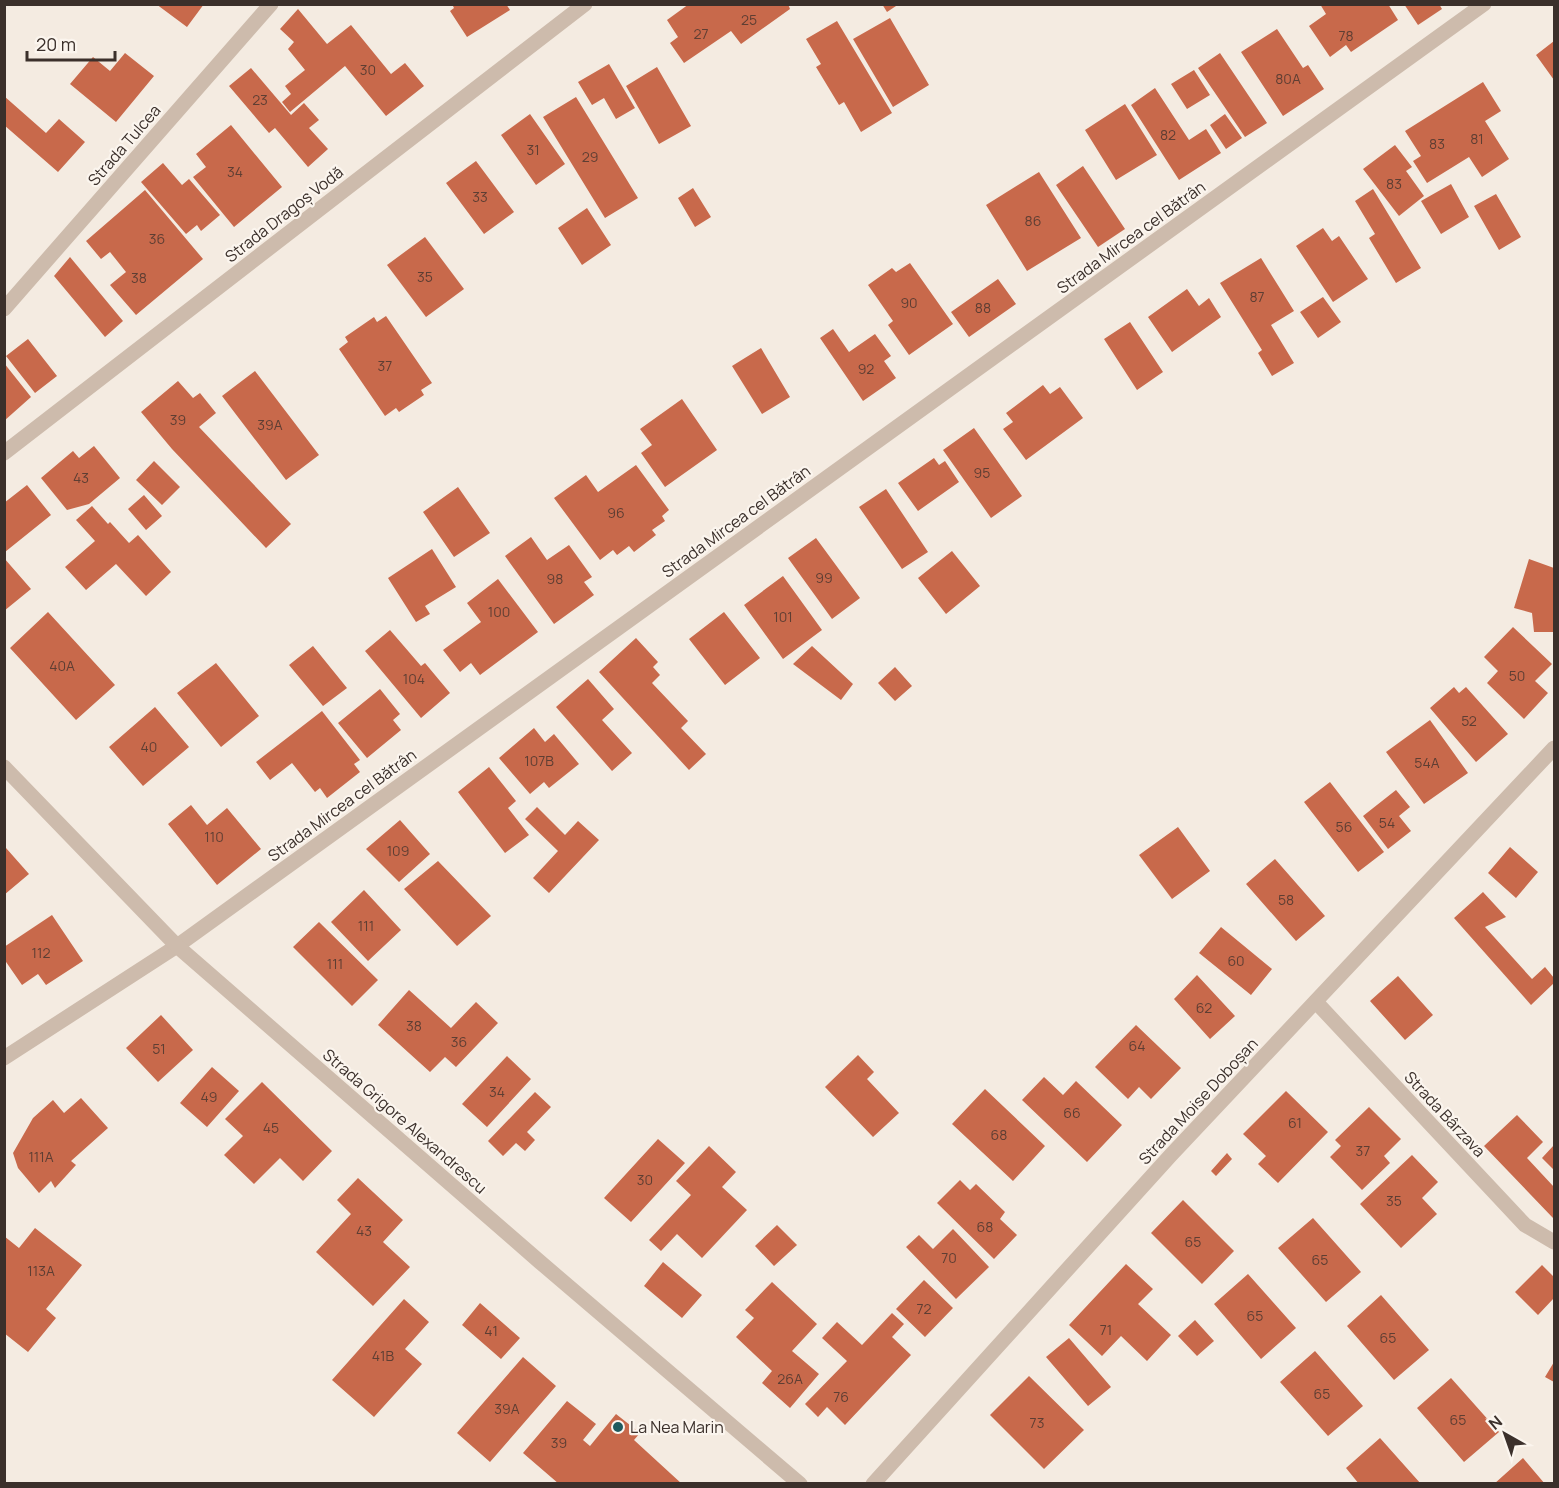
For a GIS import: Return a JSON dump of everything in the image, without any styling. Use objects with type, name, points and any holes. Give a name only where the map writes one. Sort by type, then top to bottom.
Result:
[{"type":"street","name":"Strada Tulcea","points":[[4,309],[272,4]]},
{"type":"street","name":"Strada Dragoș Vodă","points":[[4,453],[585,4]]},
{"type":"street","name":"Strada Mircea cel Bătrân","points":[[4,1058],[177,946],[1484,4]]},
{"type":"street","name":"Strada Moise Doboșan","points":[[873,1484],[1170,1156],[1554,748]]},
{"type":"street","name":"Strada Grigore Alexandrescu","points":[[4,767],[177,946],[540,1262],[800,1484]]},
{"type":"street","name":"Strada Bârzava","points":[[1316,1002],[1526,1225],[1554,1242]]},
{"type":"building","points":[[156,4],[204,4],[187,27]]},
{"type":"building","points":[[452,4],[506,4],[510,10],[467,37],[450,11],[454,8]]},
{"type":"building","points":[[689,4],[788,4],[790,9],[741,44],[731,31],[684,63],[670,43],[678,37],[667,20]]},
{"type":"building","points":[[882,4],[899,4],[887,12]]},
{"type":"building","points":[[1320,4],[1388,4],[1398,20],[1351,52],[1346,45],[1330,57],[1309,26],[1326,14]]},
{"type":"building","points":[[1404,4],[1439,4],[1442,9],[1418,25]]},
{"type":"building","points":[[298,9],[327,44],[351,25],[391,74],[405,63],[424,86],[386,116],[345,66],[290,112],[282,102],[291,94],[285,86],[305,70],[288,49],[294,42],[280,29]]},
{"type":"building","points":[[890,18],[929,85],[893,107],[853,39]]},
{"type":"building","points":[[837,21],[892,113],[861,132],[844,102],[839,105],[816,67],[821,64],[806,39]]},
{"type":"building","points":[[1277,29],[1303,68],[1308,65],[1324,89],[1283,116],[1241,52]]},
{"type":"building","points":[[1554,41],[1554,80],[1536,55]]},
{"type":"building","points":[[125,53],[154,76],[116,122],[70,84],[93,57],[110,71]]},
{"type":"building","points":[[1220,53],[1267,123],[1245,137],[1198,68]]},
{"type":"building","points":[[609,64],[635,108],[616,119],[604,98],[592,105],[578,82]]},
{"type":"building","points":[[657,67],[691,126],[659,144],[626,86]]},
{"type":"building","points":[[251,68],[291,115],[304,103],[319,120],[309,128],[328,149],[308,167],[275,128],[269,133],[229,86]]},
{"type":"building","points":[[1194,70],[1210,95],[1187,109],[1171,84]]},
{"type":"building","points":[[1483,82],[1501,111],[1485,121],[1509,159],[1482,177],[1469,157],[1427,183],[1413,161],[1421,156],[1405,131]]},
{"type":"building","points":[[1155,88],[1189,140],[1206,129],[1221,153],[1179,180],[1131,105]]},
{"type":"building","points":[[4,96],[46,133],[59,119],[85,142],[58,172],[4,125]]},
{"type":"building","points":[[576,97],[638,198],[605,218],[543,117]]},
{"type":"building","points":[[1125,104],[1157,155],[1116,180],[1085,130]]},
{"type":"building","points":[[530,114],[565,164],[536,185],[501,135]]},
{"type":"building","points":[[1225,114],[1242,138],[1226,149],[1210,125]]},
{"type":"building","points":[[231,125],[282,187],[234,227],[193,177],[206,167],[196,154]]},
{"type":"building","points":[[1395,145],[1412,167],[1406,171],[1424,196],[1399,216],[1363,169]]},
{"type":"building","points":[[476,161],[514,212],[484,234],[446,183]]},
{"type":"building","points":[[163,163],[182,185],[189,179],[220,215],[201,231],[197,225],[186,234],[141,182]]},
{"type":"building","points":[[1083,166],[1125,229],[1098,247],[1056,185]]},
{"type":"building","points":[[1039,172],[1081,238],[1027,271],[986,205]]},
{"type":"building","points":[[1451,184],[1469,217],[1441,234],[1421,201]]},
{"type":"building","points":[[693,188],[711,217],[695,227],[678,198]]},
{"type":"building","points":[[1373,189],[1421,268],[1396,283],[1369,238],[1375,234],[1355,201]]},
{"type":"building","points":[[145,190],[203,259],[136,315],[110,285],[126,272],[110,252],[101,259],[86,241]]},
{"type":"building","points":[[1496,194],[1521,237],[1499,250],[1474,206]]},
{"type":"building","points":[[587,208],[611,245],[582,265],[558,228]]},
{"type":"building","points":[[1323,228],[1332,241],[1339,236],[1368,279],[1333,302],[1296,246]]},
{"type":"building","points":[[425,237],[464,289],[426,317],[387,265]]},
{"type":"building","points":[[70,257],[123,321],[105,337],[54,276]]},
{"type":"building","points":[[1261,258],[1294,311],[1271,325],[1294,363],[1272,376],[1258,353],[1262,350],[1220,283]]},
{"type":"building","points":[[910,263],[953,324],[909,355],[888,325],[893,321],[868,285],[892,268],[896,272]]},
{"type":"building","points":[[998,279],[1016,304],[969,337],[951,312]]},
{"type":"building","points":[[1187,289],[1199,306],[1209,298],[1221,317],[1172,352],[1148,317]]},
{"type":"building","points":[[1323,297],[1341,322],[1318,338],[1300,312]]},
{"type":"building","points":[[386,316],[432,383],[421,390],[424,395],[399,412],[396,408],[385,416],[339,349],[348,342],[345,337],[374,317],[377,322]]},
{"type":"building","points":[[1130,322],[1163,372],[1137,390],[1104,339]]},
{"type":"building","points":[[833,329],[849,352],[875,334],[891,356],[884,361],[896,378],[863,401],[820,338]]},
{"type":"building","points":[[28,339],[57,376],[35,393],[6,356]]},
{"type":"building","points":[[761,348],[790,397],[762,414],[732,366]]},
{"type":"building","points":[[4,363],[31,397],[4,421]]},
{"type":"building","points":[[255,371],[319,455],[286,480],[222,396]]},
{"type":"building","points":[[178,381],[193,398],[200,393],[216,413],[199,427],[291,524],[266,548],[172,449],[141,412]]},
{"type":"building","points":[[1043,385],[1050,394],[1060,387],[1083,418],[1026,460],[1003,429],[1013,422],[1006,413]]},
{"type":"building","points":[[682,399],[717,450],[665,487],[641,453],[652,445],[640,429]]},
{"type":"building","points":[[974,428],[1022,496],[991,518],[943,450]]},
{"type":"building","points":[[94,446],[120,478],[89,504],[67,510],[41,478],[73,451],[79,458]]},
{"type":"building","points":[[934,458],[939,465],[945,461],[959,482],[918,511],[898,483]]},
{"type":"building","points":[[154,461],[180,487],[162,505],[136,480]]},
{"type":"building","points":[[636,465],[669,510],[662,516],[665,521],[652,530],[656,535],[634,552],[629,546],[617,555],[613,550],[600,560],[554,498],[586,475],[598,492]]},
{"type":"building","points":[[27,485],[51,515],[5,552],[4,503]]},
{"type":"building","points":[[458,487],[490,533],[454,557],[423,512]]},
{"type":"building","points":[[886,489],[928,552],[902,569],[859,507]]},
{"type":"building","points":[[144,495],[162,516],[146,530],[128,509]]},
{"type":"building","points":[[92,506],[129,543],[138,535],[171,572],[146,596],[116,564],[86,590],[65,567],[95,541],[76,520]]},
{"type":"building","points":[[531,537],[547,560],[569,545],[592,577],[584,582],[594,595],[554,624],[505,556]]},
{"type":"building","points":[[816,538],[860,598],[832,619],[788,558]]},
{"type":"building","points":[[432,549],[456,587],[425,606],[430,614],[416,622],[388,578]]},
{"type":"building","points":[[952,551],[980,586],[946,614],[918,578]]},
{"type":"building","points":[[4,558],[31,589],[4,611]]},
{"type":"building","points":[[1529,559],[1554,568],[1554,632],[1534,632],[1532,613],[1514,608]]},
{"type":"building","points":[[783,576],[822,630],[783,659],[744,605]]},
{"type":"building","points":[[498,579],[538,632],[480,675],[471,663],[460,672],[443,650],[481,622],[467,603]]},
{"type":"building","points":[[48,612],[115,685],[76,720],[10,648]]},
{"type":"building","points":[[724,612],[760,658],[725,685],[689,639]]},
{"type":"building","points":[[1513,627],[1552,664],[1535,681],[1548,693],[1524,719],[1487,683],[1498,671],[1484,657]]},
{"type":"building","points":[[390,630],[421,666],[425,663],[450,693],[421,718],[365,651]]},
{"type":"building","points":[[636,638],[658,662],[653,667],[660,675],[652,683],[688,721],[681,728],[706,754],[689,770],[599,672]]},
{"type":"building","points":[[313,646],[347,688],[323,706],[289,665]]},
{"type":"building","points":[[812,646],[853,684],[841,700],[793,664]]},
{"type":"building","points":[[216,663],[259,716],[221,747],[177,693]]},
{"type":"building","points":[[895,667],[912,686],[895,701],[878,683]]},
{"type":"building","points":[[588,679],[614,709],[602,720],[632,753],[612,771],[556,707]]},
{"type":"building","points":[[1454,687],[1459,693],[1466,687],[1508,734],[1476,762],[1430,708]]},
{"type":"building","points":[[380,689],[400,714],[393,720],[401,730],[367,758],[338,723]]},
{"type":"building","points":[[155,707],[189,747],[143,786],[109,747]]},
{"type":"building","points":[[322,711],[360,760],[354,764],[360,772],[327,798],[320,788],[315,792],[292,763],[270,780],[256,762]]},
{"type":"building","points":[[1430,720],[1468,773],[1424,804],[1386,752]]},
{"type":"building","points":[[534,728],[545,742],[554,734],[579,764],[549,788],[544,782],[530,794],[499,758]]},
{"type":"building","points":[[489,767],[516,801],[508,808],[529,835],[505,853],[458,792]]},
{"type":"building","points":[[1330,782],[1384,852],[1358,872],[1304,802]]},
{"type":"building","points":[[1396,790],[1410,807],[1399,816],[1411,831],[1388,849],[1363,816]]},
{"type":"building","points":[[191,805],[207,825],[227,808],[261,849],[217,885],[168,824]]},
{"type":"building","points":[[537,807],[565,835],[578,821],[599,840],[549,893],[533,878],[558,851],[525,819]]},
{"type":"building","points":[[400,820],[430,854],[399,882],[366,849]]},
{"type":"building","points":[[1178,827],[1210,871],[1172,899],[1139,855]]},
{"type":"building","points":[[1510,847],[1538,872],[1516,898],[1488,873]]},
{"type":"building","points":[[6,848],[29,874],[4,895],[4,850]]},
{"type":"building","points":[[1275,859],[1325,916],[1296,941],[1246,884]]},
{"type":"building","points":[[438,861],[491,916],[457,946],[404,889]]},
{"type":"building","points":[[364,890],[401,930],[368,961],[331,922]]},
{"type":"building","points":[[1483,892],[1506,917],[1485,927],[1532,979],[1545,967],[1554,978],[1554,983],[1531,1005],[1454,918]]},
{"type":"building","points":[[52,915],[83,961],[46,985],[38,974],[22,985],[4,959],[4,947]]},
{"type":"building","points":[[319,922],[378,980],[352,1006],[293,947]]},
{"type":"building","points":[[1221,927],[1272,969],[1251,995],[1199,953]]},
{"type":"building","points":[[1197,975],[1235,1016],[1210,1039],[1174,999]]},
{"type":"building","points":[[1398,976],[1433,1015],[1405,1040],[1370,1001]]},
{"type":"building","points":[[409,990],[451,1028],[476,1002],[498,1023],[456,1067],[445,1057],[430,1072],[378,1025]]},
{"type":"building","points":[[161,1015],[193,1050],[158,1082],[126,1048]]},
{"type":"building","points":[[1136,1025],[1181,1068],[1151,1099],[1139,1087],[1128,1099],[1095,1067]]},
{"type":"building","points":[[858,1055],[874,1072],[867,1079],[899,1113],[873,1137],[825,1087]]},
{"type":"building","points":[[507,1056],[531,1079],[487,1127],[462,1104]]},
{"type":"building","points":[[212,1067],[239,1091],[207,1127],[180,1103]]},
{"type":"building","points":[[1044,1077],[1063,1095],[1076,1081],[1122,1125],[1087,1162],[1022,1100]]},
{"type":"building","points":[[262,1082],[332,1151],[303,1181],[280,1158],[254,1184],[224,1155],[243,1136],[225,1119]]},
{"type":"building","points":[[985,1089],[1045,1146],[1013,1181],[952,1124]]},
{"type":"building","points":[[1286,1091],[1328,1132],[1278,1183],[1258,1164],[1266,1156],[1243,1134]]},
{"type":"building","points":[[535,1092],[551,1107],[527,1132],[535,1140],[525,1151],[516,1143],[503,1156],[488,1141]]},
{"type":"building","points":[[81,1098],[108,1128],[71,1161],[76,1165],[55,1188],[51,1181],[39,1193],[18,1168],[13,1153],[33,1118],[53,1100],[64,1113]]},
{"type":"building","points":[[1369,1107],[1401,1139],[1384,1156],[1390,1163],[1362,1190],[1330,1157],[1341,1146],[1335,1140]]},
{"type":"building","points":[[1517,1115],[1543,1142],[1527,1158],[1554,1187],[1553,1218],[1484,1146]]},
{"type":"building","points":[[658,1139],[685,1163],[631,1222],[604,1198]]},
{"type":"building","points":[[1554,1145],[1554,1170],[1542,1158]]},
{"type":"building","points":[[709,1146],[736,1172],[722,1187],[747,1210],[702,1258],[677,1234],[661,1251],[649,1240],[691,1195],[676,1181]]},
{"type":"building","points":[[1227,1153],[1232,1159],[1216,1176],[1211,1171]]},
{"type":"building","points":[[1412,1155],[1438,1182],[1422,1198],[1437,1214],[1401,1248],[1360,1204]]},
{"type":"building","points":[[358,1178],[403,1220],[383,1242],[410,1267],[373,1306],[316,1252],[351,1214],[337,1200]]},
{"type":"building","points":[[960,1180],[970,1190],[976,1184],[1005,1212],[1000,1219],[1017,1235],[994,1259],[937,1203]]},
{"type":"building","points":[[1183,1200],[1234,1251],[1202,1284],[1151,1233]]},
{"type":"building","points":[[1313,1218],[1361,1272],[1326,1302],[1278,1248]]},
{"type":"building","points":[[777,1225],[797,1245],[774,1266],[755,1246]]},
{"type":"building","points":[[35,1228],[82,1265],[46,1309],[56,1318],[28,1352],[4,1333],[4,1236],[19,1248]]},
{"type":"building","points":[[953,1229],[989,1267],[956,1299],[906,1247],[919,1235],[933,1249]]},
{"type":"building","points":[[663,1262],[702,1295],[682,1318],[644,1286]]},
{"type":"building","points":[[1126,1264],[1153,1289],[1138,1304],[1171,1335],[1147,1361],[1121,1336],[1102,1356],[1069,1325]]},
{"type":"building","points":[[1542,1265],[1554,1277],[1554,1298],[1538,1315],[1515,1292]]},
{"type":"building","points":[[1248,1274],[1296,1328],[1261,1359],[1214,1304]]},
{"type":"building","points":[[924,1280],[953,1308],[925,1337],[896,1309]]},
{"type":"building","points":[[772,1282],[817,1324],[792,1351],[819,1374],[790,1408],[762,1383],[772,1371],[736,1337],[754,1318],[745,1310]]},
{"type":"building","points":[[1381,1295],[1429,1350],[1394,1380],[1347,1326]]},
{"type":"building","points":[[404,1299],[429,1322],[405,1349],[422,1364],[374,1417],[332,1380]]},
{"type":"building","points":[[480,1303],[520,1338],[501,1359],[462,1325]]},
{"type":"building","points":[[892,1313],[904,1324],[892,1337],[911,1355],[845,1425],[827,1407],[818,1417],[805,1404],[847,1361],[822,1338],[837,1322],[862,1345]]},
{"type":"building","points":[[1195,1320],[1214,1341],[1197,1356],[1178,1336]]},
{"type":"building","points":[[1069,1338],[1111,1387],[1088,1406],[1046,1357]]},
{"type":"building","points":[[1315,1351],[1363,1406],[1328,1436],[1280,1382]]},
{"type":"building","points":[[523,1357],[556,1386],[490,1462],[457,1433]]},
{"type":"building","points":[[1554,1362],[1554,1382],[1545,1377]]},
{"type":"building","points":[[1029,1376],[1084,1430],[1044,1469],[990,1415]]},
{"type":"building","points":[[1451,1378],[1499,1432],[1464,1462],[1417,1408]]},
{"type":"building","points":[[567,1401],[596,1424],[583,1440],[590,1446],[616,1414],[640,1433],[634,1440],[682,1484],[559,1484],[523,1453]]},
{"type":"building","points":[[1380,1438],[1421,1484],[1359,1484],[1346,1468]]},
{"type":"building","points":[[1523,1458],[1545,1484],[1494,1484]]},
{"type":"place","name":"La Nea Marin","points":[[618,1427]]}]
